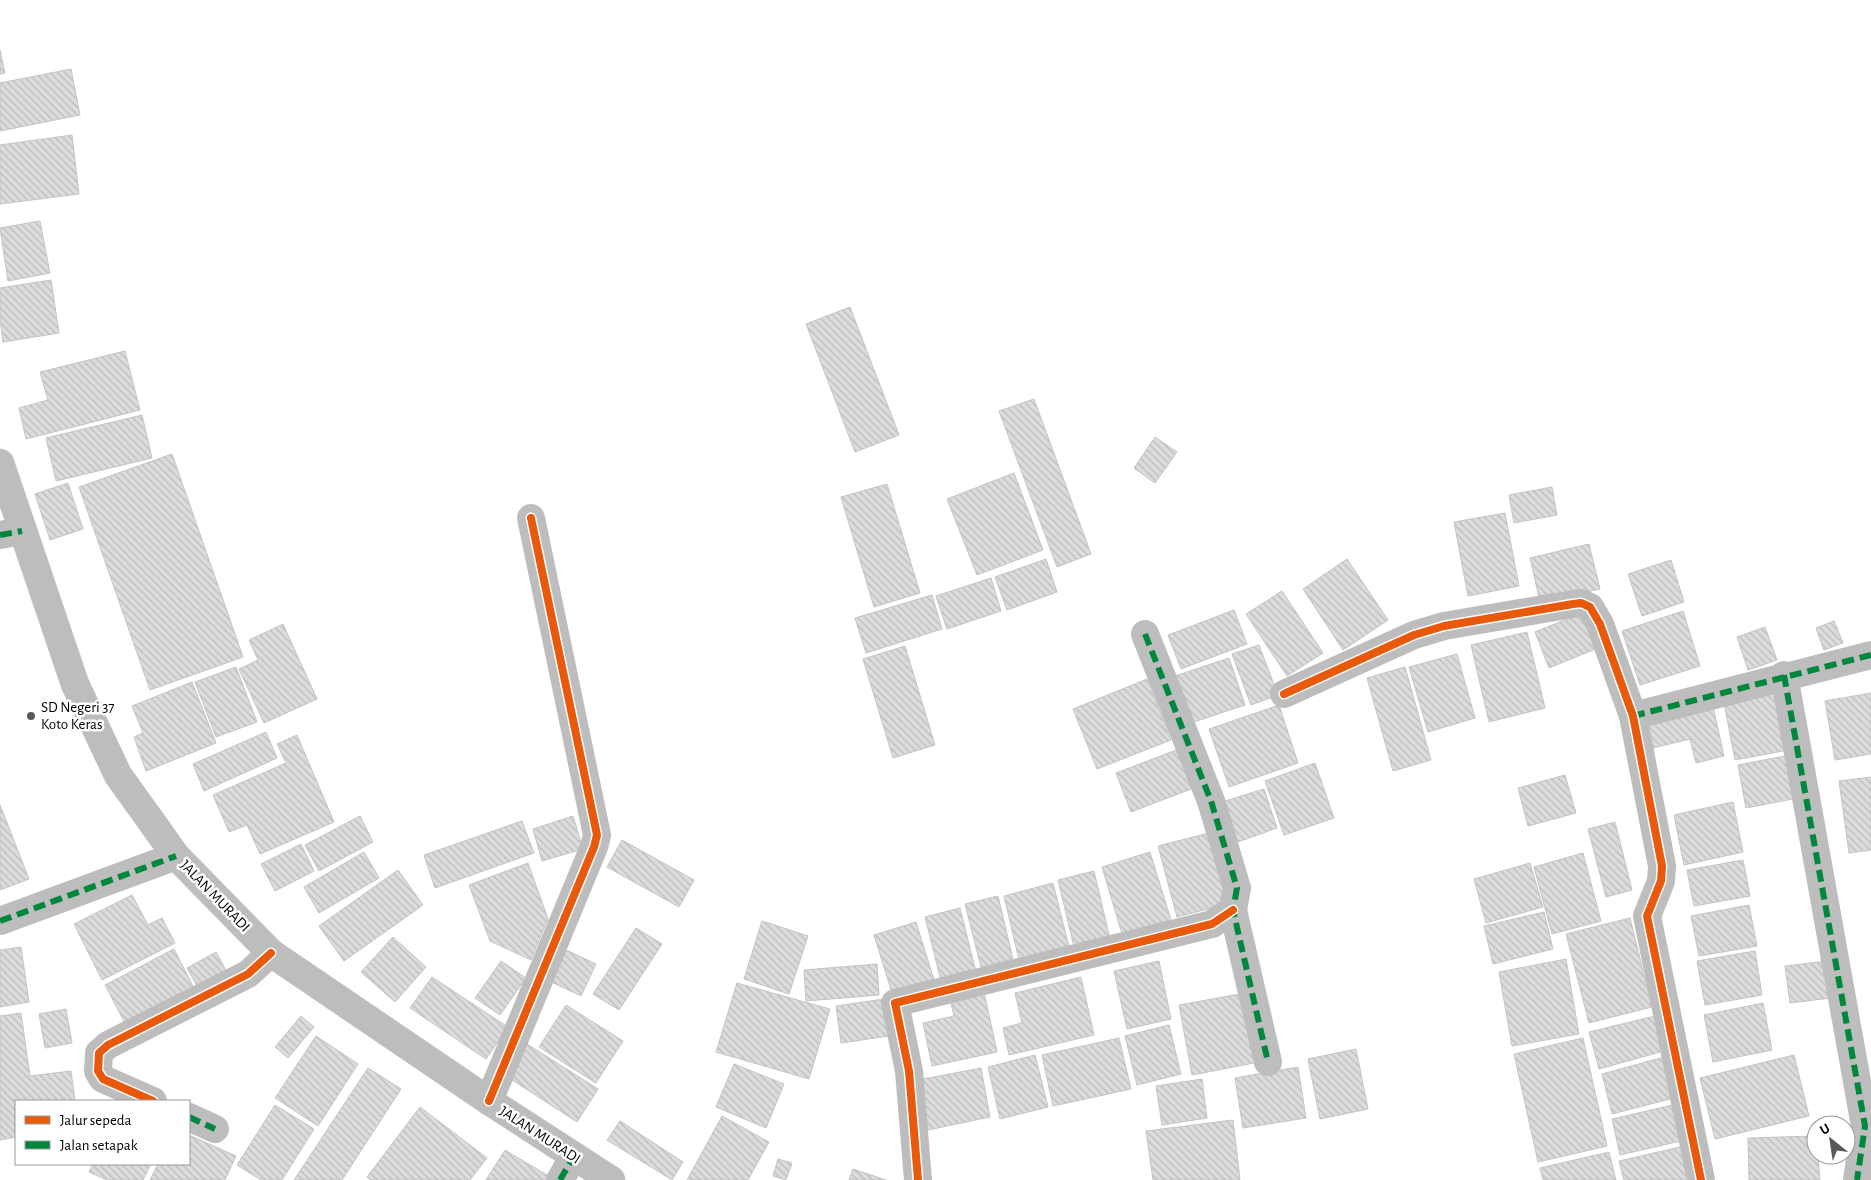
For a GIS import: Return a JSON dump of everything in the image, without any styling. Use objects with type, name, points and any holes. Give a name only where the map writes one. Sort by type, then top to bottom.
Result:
[{"type":"main road","name":"JALAN MURADI","points":[[0,463],[11,533],[79,692],[118,775],[176,856],[271,953],[489,1101],[611,1180]]},
{"type":"main road","points":[[489,1101],[594,847],[597,835],[531,518]]},
{"type":"main road","points":[[1284,694],[1414,635],[1444,626],[1581,603],[1590,607],[1600,624],[1632,716],[1662,866],[1661,882],[1647,916],[1701,1180]]},
{"type":"main road","points":[[1145,634],[1211,801],[1237,888],[1233,910],[1268,1062]]},
{"type":"main road","points":[[1632,716],[1784,675],[1871,655]]},
{"type":"main road","points":[[1784,675],[1865,1126],[1857,1180]]},
{"type":"main road","points":[[0,921],[176,856]]},
{"type":"main road","points":[[918,1180],[909,1071],[895,1003],[1212,924],[1233,910]]},
{"type":"main road","points":[[151,1100],[103,1079],[98,1071],[99,1053],[108,1045],[248,974],[271,953]]},
{"type":"main road","points":[[190,1117],[215,1128]]},
{"type":"main road","points":[[560,1180],[574,1156]]},
{"type":"building","points":[[0,50],[5,73],[0,74]]},
{"type":"building","points":[[71,69],[80,115],[0,131],[0,83]]},
{"type":"building","points":[[72,135],[79,194],[0,204],[0,145]]},
{"type":"building","points":[[40,221],[50,273],[8,281],[0,228]]},
{"type":"building","points":[[51,280],[59,333],[3,342],[0,319],[0,288]]},
{"type":"building","points":[[850,307],[899,435],[855,452],[806,324]]},
{"type":"building","points":[[125,351],[140,410],[26,439],[19,408],[48,400],[40,372]]},
{"type":"building","points":[[1034,399],[1091,554],[1057,567],[999,411]]},
{"type":"building","points":[[142,415],[152,458],[56,481],[46,438]]},
{"type":"building","points":[[1155,437],[1177,452],[1155,483],[1134,468]]},
{"type":"building","points":[[172,454],[243,657],[150,690],[79,487]]},
{"type":"building","points":[[1014,473],[1043,550],[977,575],[947,499]]},
{"type":"building","points":[[68,483],[83,529],[50,540],[35,494]]},
{"type":"building","points":[[887,484],[920,593],[874,607],[841,497]]},
{"type":"building","points":[[1552,487],[1557,515],[1514,523],[1509,495]]},
{"type":"building","points":[[1505,513],[1519,586],[1468,596],[1454,522]]},
{"type":"building","points":[[1589,544],[1600,589],[1540,602],[1530,558]]},
{"type":"building","points":[[1046,559],[1057,592],[1007,610],[995,577]]},
{"type":"building","points":[[1347,559],[1388,620],[1343,650],[1303,589]]},
{"type":"building","points":[[1671,560],[1684,602],[1642,616],[1628,574]]},
{"type":"building","points":[[991,578],[1001,611],[947,629],[936,596]]},
{"type":"building","points":[[1282,591],[1323,653],[1287,676],[1246,614]]},
{"type":"building","points":[[932,595],[942,629],[866,653],[855,618]]},
{"type":"building","points":[[1234,610],[1247,644],[1181,669],[1168,635]]},
{"type":"building","points":[[1683,611],[1700,666],[1640,685],[1622,631]]},
{"type":"building","points":[[1584,612],[1598,648],[1549,668],[1535,632]]},
{"type":"building","points":[[1834,621],[1843,643],[1824,650],[1816,628]]},
{"type":"building","points":[[283,624],[317,699],[264,723],[239,669],[258,660],[249,640]]},
{"type":"building","points":[[1765,627],[1777,660],[1748,670],[1737,637]]},
{"type":"building","points":[[1527,632],[1545,708],[1489,722],[1471,645]]},
{"type":"building","points":[[1259,645],[1278,695],[1251,705],[1232,654]]},
{"type":"building","points":[[905,646],[935,745],[893,758],[863,659]]},
{"type":"building","points":[[1457,654],[1475,718],[1428,732],[1409,667]]},
{"type":"building","points":[[1229,658],[1245,705],[1188,724],[1172,677]]},
{"type":"building","points":[[236,667],[257,722],[216,737],[195,682]]},
{"type":"building","points":[[1405,667],[1431,760],[1393,771],[1367,678]]},
{"type":"building","points":[[1147,679],[1171,740],[1097,769],[1073,709]]},
{"type":"building","points":[[192,682],[216,743],[146,771],[134,737],[143,733],[132,706]]},
{"type":"building","points":[[1783,691],[1794,749],[1735,760],[1724,703]]},
{"type":"building","points":[[1871,693],[1871,754],[1835,760],[1825,701]]},
{"type":"building","points":[[1712,702],[1724,756],[1696,763],[1690,739],[1653,748],[1645,718]]},
{"type":"building","points":[[1279,705],[1298,763],[1229,787],[1209,729]]},
{"type":"building","points":[[266,732],[277,758],[204,791],[193,764]]},
{"type":"building","points":[[297,735],[334,822],[260,854],[247,825],[229,832],[213,795],[286,763],[277,744]]},
{"type":"building","points":[[1184,747],[1199,786],[1131,812],[1116,773]]},
{"type":"building","points":[[1790,755],[1798,798],[1746,808],[1738,765]]},
{"type":"building","points":[[1315,763],[1334,818],[1284,835],[1265,781]]},
{"type":"building","points":[[1565,775],[1576,813],[1528,826],[1518,788]]},
{"type":"building","points":[[1871,777],[1871,850],[1849,853],[1839,781]]},
{"type":"building","points":[[1264,789],[1277,828],[1238,842],[1225,801]]},
{"type":"building","points":[[1733,802],[1743,852],[1684,865],[1674,815]]},
{"type":"building","points":[[0,805],[29,879],[0,890]]},
{"type":"building","points":[[360,816],[373,842],[319,871],[305,845]]},
{"type":"building","points":[[573,816],[583,849],[542,861],[533,829]]},
{"type":"building","points":[[522,821],[534,853],[435,888],[424,855]]},
{"type":"building","points":[[1615,822],[1632,890],[1606,897],[1588,829]]},
{"type":"building","points":[[1209,833],[1227,904],[1177,917],[1158,846]]},
{"type":"building","points":[[622,840],[694,880],[679,907],[607,867]]},
{"type":"building","points":[[301,844],[314,871],[275,891],[261,864]]},
{"type":"building","points":[[364,852],[379,878],[319,913],[304,887]]},
{"type":"building","points":[[1150,852],[1171,920],[1122,934],[1102,867]]},
{"type":"building","points":[[1583,853],[1601,921],[1552,934],[1534,867]]},
{"type":"building","points":[[1743,860],[1750,896],[1694,906],[1687,870]]},
{"type":"building","points":[[528,863],[548,919],[531,960],[490,941],[469,885]]},
{"type":"building","points":[[1530,863],[1543,907],[1486,923],[1474,879]]},
{"type":"building","points":[[398,870],[423,905],[344,961],[319,926]]},
{"type":"building","points":[[1094,871],[1110,939],[1074,947],[1058,880]]},
{"type":"building","points":[[1053,883],[1069,947],[1019,960],[1004,896]]},
{"type":"building","points":[[132,895],[148,925],[162,918],[175,943],[102,980],[74,924]]},
{"type":"building","points":[[998,896],[1013,959],[981,967],[965,904]]},
{"type":"building","points":[[1749,905],[1757,946],[1699,956],[1691,916]]},
{"type":"building","points":[[960,908],[976,972],[941,981],[925,917]]},
{"type":"building","points":[[1544,912],[1553,949],[1493,964],[1484,926]]},
{"type":"building","points":[[1630,918],[1652,1007],[1589,1023],[1566,934]]},
{"type":"building","points":[[762,921],[808,936],[789,994],[744,979]]},
{"type":"building","points":[[916,922],[934,980],[892,993],[874,935]]},
{"type":"building","points":[[636,928],[662,944],[619,1010],[593,994]]},
{"type":"building","points":[[393,937],[426,967],[395,1002],[361,972]]},
{"type":"building","points":[[21,947],[29,1002],[0,1007],[0,950]]},
{"type":"building","points":[[560,947],[596,964],[581,996],[545,979]]},
{"type":"building","points":[[174,949],[197,994],[128,1029],[105,985]]},
{"type":"building","points":[[1755,951],[1762,995],[1705,1005],[1697,961]]},
{"type":"building","points":[[216,952],[229,976],[200,991],[187,968]]},
{"type":"building","points":[[1566,959],[1579,1034],[1512,1046],[1499,972]]},
{"type":"building","points":[[501,961],[526,978],[500,1015],[475,998]]},
{"type":"building","points":[[1159,961],[1171,1019],[1127,1029],[1114,971]]},
{"type":"building","points":[[1827,961],[1831,998],[1790,1003],[1785,966]]},
{"type":"building","points":[[877,964],[879,995],[806,1001],[804,970]]},
{"type":"building","points":[[432,977],[508,1027],[486,1059],[410,1008]]},
{"type":"building","points":[[1081,977],[1094,1035],[1009,1055],[1003,1028],[1022,1023],[1015,993]]},
{"type":"building","points":[[737,983],[830,1009],[809,1079],[716,1052]]},
{"type":"building","points":[[983,987],[997,1052],[932,1066],[923,1023],[954,1016],[949,994]]},
{"type":"building","points":[[1245,993],[1259,1062],[1192,1075],[1179,1005]]},
{"type":"building","points":[[884,999],[889,1036],[841,1043],[836,1006]]},
{"type":"building","points":[[1763,1003],[1772,1050],[1713,1062],[1704,1015]]},
{"type":"building","points":[[566,1005],[623,1041],[596,1083],[539,1047]]},
{"type":"building","points":[[66,1009],[72,1043],[45,1048],[39,1014]]},
{"type":"building","points":[[21,1013],[30,1076],[71,1071],[75,1100],[15,1100],[15,1137],[0,1140],[0,1016]]},
{"type":"building","points":[[301,1016],[314,1027],[288,1058],[275,1047]]},
{"type":"building","points":[[1655,1016],[1664,1051],[1599,1069],[1589,1032]]},
{"type":"building","points":[[1169,1025],[1181,1074],[1137,1085],[1125,1036]]},
{"type":"building","points":[[316,1036],[358,1064],[318,1126],[275,1098]]},
{"type":"building","points":[[1119,1038],[1131,1089],[1053,1106],[1042,1055]]},
{"type":"building","points":[[1583,1038],[1607,1146],[1538,1162],[1514,1054]]},
{"type":"building","points":[[527,1044],[598,1089],[577,1122],[506,1076]]},
{"type":"building","points":[[1356,1049],[1368,1109],[1320,1119],[1308,1059]]},
{"type":"building","points":[[1035,1055],[1048,1107],[1000,1119],[988,1067]]},
{"type":"building","points":[[1794,1055],[1809,1115],[1715,1139],[1700,1078]]},
{"type":"building","points":[[1664,1057],[1674,1098],[1612,1114],[1602,1074]]},
{"type":"building","points":[[734,1064],[784,1084],[766,1128],[716,1107]]},
{"type":"building","points":[[1298,1067],[1306,1118],[1243,1128],[1235,1078]]},
{"type":"building","points":[[368,1068],[401,1089],[342,1180],[294,1180]]},
{"type":"building","points":[[981,1068],[990,1117],[928,1130],[918,1080]]},
{"type":"building","points":[[1202,1079],[1207,1118],[1162,1125],[1156,1086]]},
{"type":"building","points":[[1677,1104],[1685,1140],[1620,1155],[1612,1119]]},
{"type":"building","points":[[275,1105],[314,1129],[282,1180],[261,1180],[237,1165]]},
{"type":"building","points":[[420,1107],[487,1158],[470,1180],[371,1180],[367,1177]]},
{"type":"building","points":[[722,1116],[769,1142],[748,1180],[687,1180]]},
{"type":"building","points":[[1233,1120],[1240,1180],[1153,1180],[1146,1131]]},
{"type":"building","points":[[620,1121],[683,1162],[672,1180],[607,1140]]},
{"type":"building","points":[[190,1135],[236,1156],[225,1180],[150,1180],[158,1165],[190,1165]]},
{"type":"building","points":[[1806,1136],[1806,1165],[1819,1165],[1820,1180],[1749,1180],[1748,1138]]},
{"type":"building","points":[[1684,1146],[1692,1180],[1624,1180],[1619,1161]]},
{"type":"building","points":[[505,1150],[552,1178],[550,1180],[486,1180]]},
{"type":"building","points":[[1609,1152],[1616,1180],[1543,1180],[1540,1168]]},
{"type":"building","points":[[778,1159],[792,1163],[786,1180],[773,1176]]},
{"type":"building","points":[[92,1165],[150,1165],[143,1180],[107,1180],[89,1172]]},
{"type":"building","points":[[853,1169],[886,1180],[849,1180]]},
{"type":"marked path","points":[[0,535],[22,531]]},
{"type":"marked path","points":[[1145,634],[1211,801],[1237,888],[1233,910],[1268,1062]]},
{"type":"marked path","points":[[1633,716],[1871,655]]},
{"type":"marked path","points":[[1784,675],[1865,1126],[1857,1180]]},
{"type":"marked path","points":[[0,921],[176,856]]},
{"type":"marked path","points":[[190,1117],[215,1129]]},
{"type":"marked path","points":[[560,1180],[574,1156]]},
{"type":"cycle path","points":[[489,1101],[594,847],[597,835],[531,518]]},
{"type":"cycle path","points":[[1284,694],[1414,635],[1444,626],[1573,604],[1581,603],[1590,607],[1600,624],[1633,716],[1662,866],[1661,881],[1647,916],[1701,1180]]},
{"type":"cycle path","points":[[918,1180],[909,1071],[895,1003],[1212,924],[1233,910]]},
{"type":"cycle path","points":[[151,1100],[103,1079],[98,1071],[99,1053],[108,1045],[248,974],[271,953]]},
{"type":"place","name":"SD Negeri 37 Koto Keras","points":[[31,716]]}]
